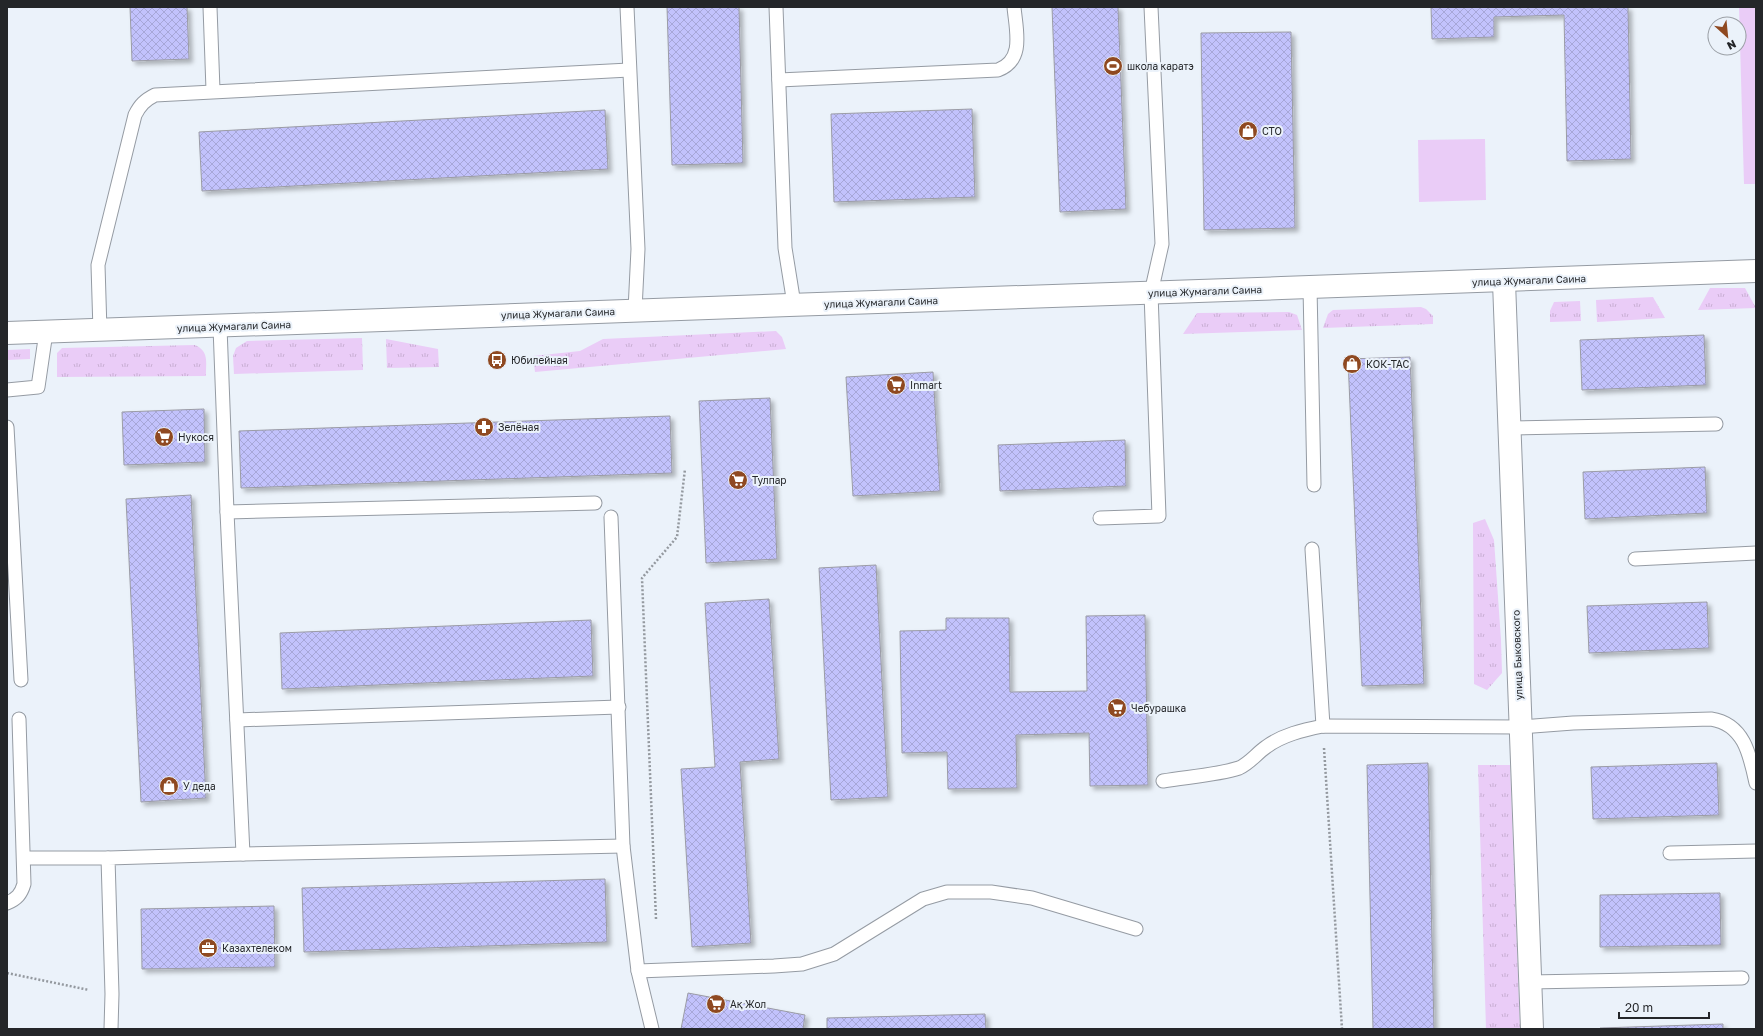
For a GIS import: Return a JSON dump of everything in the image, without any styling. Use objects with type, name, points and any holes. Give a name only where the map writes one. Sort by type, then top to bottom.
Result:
[{"type":"street","name":"улица Жумагали Саина","points":[[7,333],[220,327],[376,319],[794,304],[1504,282],[1756,271]]},
{"type":"street","name":"улица Быковского","points":[[1504,282],[1532,1029]]},
{"type":"lane","points":[[210,7],[213,90]]},
{"type":"lane","points":[[627,7],[638,249],[635,310]]},
{"type":"lane","points":[[776,7],[785,248],[794,304]]},
{"type":"lane","points":[[779,80],[998,70],[1012,62],[1016,54],[1014,7]]},
{"type":"lane","points":[[1100,518],[1159,516],[1151,293],[1162,244],[1151,7]]},
{"type":"lane","points":[[100,330],[98,265],[135,115],[139,106],[146,99],[155,95],[213,90],[629,70]]},
{"type":"lane","points":[[1310,287],[1314,485]]},
{"type":"lane","points":[[220,327],[243,854]]},
{"type":"lane","points":[[7,390],[38,388],[46,332]]},
{"type":"lane","points":[[1509,428],[1716,424]]},
{"type":"lane","points":[[7,427],[21,680]]},
{"type":"lane","points":[[227,512],[595,503]]},
{"type":"lane","points":[[611,517],[623,846],[638,971],[652,1029]]},
{"type":"lane","points":[[1312,549],[1323,726]]},
{"type":"lane","points":[[1635,559],[1756,553]]},
{"type":"lane","points":[[238,720],[618,707]]},
{"type":"lane","points":[[7,903],[16,899],[22,892],[24,884],[19,719]]},
{"type":"lane","points":[[1163,781],[1200,776],[1239,768],[1250,762],[1266,747],[1284,736],[1305,729],[1323,726],[1520,727],[1711,719],[1720,720],[1728,724],[1746,744],[1751,757],[1756,783]]},
{"type":"lane","points":[[24,858],[108,858],[623,846]]},
{"type":"lane","points":[[1670,853],[1756,851]]},
{"type":"lane","points":[[108,858],[112,994],[111,1029]]},
{"type":"lane","points":[[638,971],[802,964],[834,954],[923,899],[947,892],[991,892],[1032,898],[1136,929]]},
{"type":"lane","points":[[1530,982],[1742,978]]},
{"type":"path","points":[[656,922],[642,578],[676,537],[685,469]]},
{"type":"path","points":[[1323,726],[1342,1029]]},
{"type":"path","points":[[7,973],[112,994]]},
{"type":"green space","points":[[1739,7],[1756,7],[1756,184],[1744,184],[1740,56],[1747,56],[1747,16],[1739,16]]},
{"type":"green space","points":[[1485,139],[1486,200],[1419,202],[1418,140]]},
{"type":"green space","points":[[1710,288],[1745,288],[1756,308],[1698,310]]},
{"type":"green space","points":[[1653,297],[1665,318],[1597,322],[1596,300]]},
{"type":"green space","points":[[1580,301],[1581,321],[1550,322],[1550,311],[1554,302]]},
{"type":"green space","points":[[1421,307],[1426,309],[1433,316],[1433,324],[1323,328],[1328,314],[1333,310]]},
{"type":"green space","points":[[1289,312],[1297,315],[1302,330],[1183,334],[1197,313]]},
{"type":"green space","points":[[776,331],[782,337],[786,349],[535,372],[533,356],[580,351],[603,339]]},
{"type":"green space","points":[[362,338],[363,370],[234,374],[233,356],[236,348],[247,341]]},
{"type":"green space","points":[[386,339],[438,349],[439,367],[387,368]]},
{"type":"green space","points":[[195,345],[203,350],[205,354],[206,376],[57,377],[57,353],[62,348]]},
{"type":"green space","points":[[30,349],[30,359],[7,360],[7,350]]},
{"type":"green space","points":[[1485,519],[1494,540],[1502,673],[1487,690],[1474,684],[1473,523]]},
{"type":"green space","points":[[1478,765],[1510,765],[1520,1029],[1486,1029]]},
{"type":"building","points":[[130,7],[187,7],[189,59],[132,61]]},
{"type":"building","points":[[667,7],[739,7],[743,163],[672,165]]},
{"type":"building","points":[[1052,7],[1118,7],[1126,209],[1060,212]]},
{"type":"building","points":[[1431,7],[1628,7],[1631,159],[1567,161],[1564,15],[1494,17],[1494,37],[1432,39]]},
{"type":"building","name":"СТО","points":[[1291,32],[1295,228],[1204,230],[1201,33]]},
{"type":"building","points":[[972,109],[975,197],[834,202],[831,114]]},
{"type":"building","points":[[605,110],[608,169],[202,191],[199,132]]},
{"type":"building","points":[[1704,335],[1706,385],[1582,390],[1580,340]]},
{"type":"building","points":[[1410,357],[1424,684],[1362,686],[1348,359]]},
{"type":"building","points":[[933,372],[940,491],[853,496],[846,377]]},
{"type":"building","name":"Тулпар","points":[[770,398],[777,559],[706,563],[699,401]]},
{"type":"building","name":"Нукося","points":[[204,409],[205,462],[124,465],[122,412]]},
{"type":"building","points":[[670,416],[672,473],[241,488],[239,431]]},
{"type":"building","points":[[1125,440],[1126,486],[1000,491],[998,445]]},
{"type":"building","points":[[1705,467],[1707,513],[1585,519],[1583,472]]},
{"type":"building","points":[[191,495],[206,798],[141,802],[126,499]]},
{"type":"building","points":[[876,565],[888,797],[831,800],[819,568]]},
{"type":"building","points":[[769,599],[779,759],[740,762],[751,943],[692,947],[681,769],[715,767],[705,603]]},
{"type":"building","points":[[1707,602],[1709,648],[1589,653],[1587,606]]},
{"type":"building","points":[[1145,615],[1148,785],[1090,786],[1089,733],[1016,735],[1017,788],[948,789],[947,752],[902,753],[900,631],[946,630],[946,618],[1009,618],[1010,692],[1087,691],[1086,616]]},
{"type":"building","points":[[591,620],[593,676],[282,689],[280,633]]},
{"type":"building","points":[[1428,763],[1434,1029],[1373,1029],[1367,765]]},
{"type":"building","points":[[1717,763],[1719,815],[1593,819],[1591,767]]},
{"type":"building","points":[[605,879],[607,942],[304,952],[302,888]]},
{"type":"building","points":[[1720,893],[1721,945],[1600,947],[1600,895]]},
{"type":"building","points":[[274,906],[275,967],[142,969],[141,909]]},
{"type":"building","name":"Ақ Жол","points":[[688,993],[805,1015],[803,1029],[681,1029]]},
{"type":"building","points":[[985,1014],[986,1029],[827,1029],[827,1018]]},
{"type":"building","points":[[1723,1024],[1723,1029],[1600,1029],[1600,1028]]},
{"type":"place","name":"школа каратэ","points":[[1113,66]]},
{"type":"place","name":"СТО","points":[[1248,131]]},
{"type":"place","name":"Юбилейная","points":[[497,360]]},
{"type":"place","name":"КОК-ТАС","points":[[1352,364]]},
{"type":"place","name":"Inmart","points":[[896,385]]},
{"type":"place","name":"Зелёная","points":[[484,427]]},
{"type":"place","name":"Нукося","points":[[164,437]]},
{"type":"place","name":"Тулпар","points":[[738,480]]},
{"type":"place","name":"Чебурашка","points":[[1117,708]]},
{"type":"place","name":"У деда","points":[[169,786]]},
{"type":"place","name":"Казахтелеком","points":[[208,948]]},
{"type":"place","name":"Ақ Жол","points":[[716,1004]]}]
